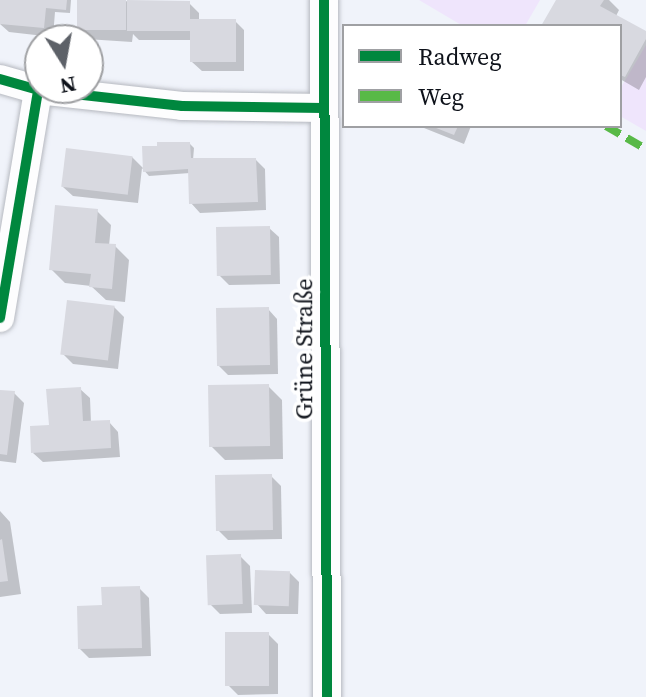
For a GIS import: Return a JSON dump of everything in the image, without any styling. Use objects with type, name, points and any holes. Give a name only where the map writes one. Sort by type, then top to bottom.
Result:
[{"type":"street","name":"Grüne Straße","points":[[324,0],[327,697]]},
{"type":"street","points":[[0,79],[24,86]]},
{"type":"street","points":[[104,97],[182,106],[323,108]]},
{"type":"street","points":[[0,318],[36,104]]},
{"type":"shaded area","points":[[419,0],[540,0],[526,24],[460,24]]},
{"type":"shaded area","points":[[646,45],[646,131],[622,117],[622,86]]},
{"type":"building","points":[[0,0],[67,0],[66,10],[46,8],[44,24],[0,24]]},
{"type":"building","points":[[77,0],[126,0],[126,30],[104,30],[104,24],[77,24]]},
{"type":"building","points":[[127,0],[190,1],[190,19],[236,19],[236,62],[190,62],[190,31],[127,31]]},
{"type":"building","points":[[556,0],[604,0],[600,6],[646,31],[646,39],[625,77],[622,76],[622,24],[542,24]]},
{"type":"building","points":[[436,128],[457,128],[454,135]]},
{"type":"building","points":[[157,142],[190,142],[191,158],[256,158],[258,202],[189,204],[188,169],[143,172],[142,146],[157,146]]},
{"type":"building","points":[[66,148],[133,156],[128,195],[61,187]]},
{"type":"building","points":[[55,205],[98,209],[95,243],[116,244],[112,289],[89,287],[91,274],[49,270]]},
{"type":"building","points":[[270,226],[271,275],[217,276],[216,227]]},
{"type":"building","points":[[67,300],[115,306],[108,360],[60,355]]},
{"type":"building","points":[[269,307],[270,365],[217,366],[216,308]]},
{"type":"building","points":[[269,384],[270,446],[209,447],[208,385]]},
{"type":"building","points":[[81,387],[83,421],[110,420],[111,448],[31,453],[30,426],[49,425],[46,389]]},
{"type":"building","points":[[0,390],[15,391],[7,455],[0,454]]},
{"type":"building","points":[[272,474],[273,530],[216,531],[215,475]]},
{"type":"building","points":[[0,540],[8,581],[0,582]]},
{"type":"building","points":[[241,554],[243,604],[208,605],[206,555]]},
{"type":"building","points":[[255,570],[290,571],[289,606],[254,605]]},
{"type":"building","points":[[140,586],[142,648],[78,649],[77,606],[102,605],[101,587]]},
{"type":"building","points":[[225,632],[269,632],[269,686],[225,686]]},
{"type":"marked path","points":[[609,128],[646,149]]},
{"type":"cycle path","points":[[324,0],[327,697]]},
{"type":"cycle path","points":[[0,79],[38,90],[182,106],[323,108]]},
{"type":"cycle path","points":[[0,318],[36,104]]}]
